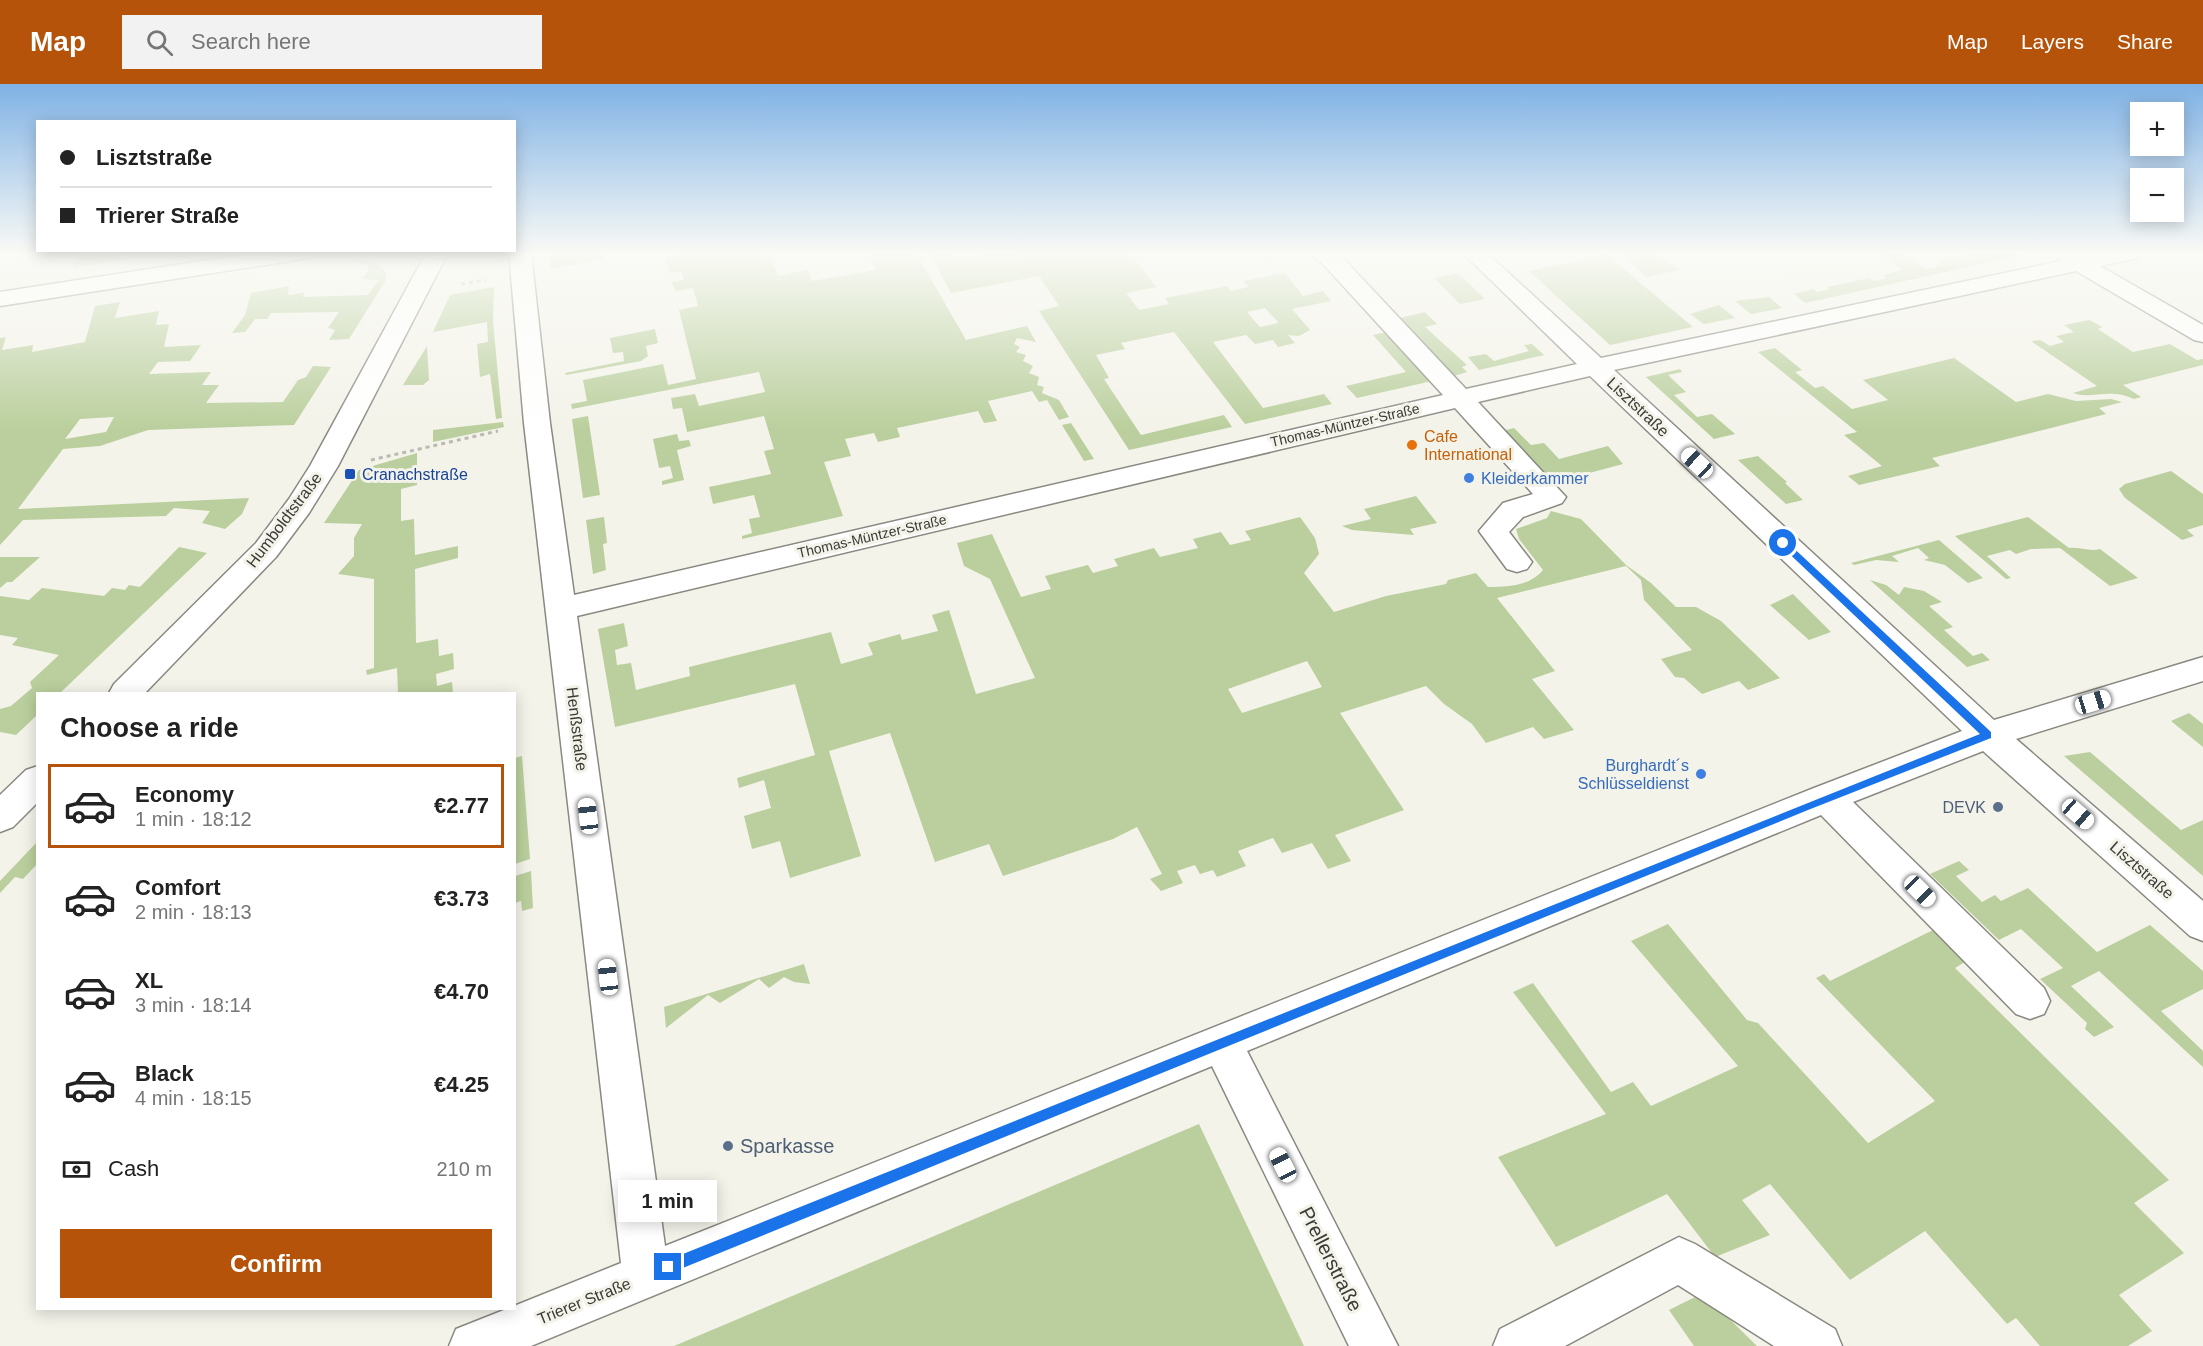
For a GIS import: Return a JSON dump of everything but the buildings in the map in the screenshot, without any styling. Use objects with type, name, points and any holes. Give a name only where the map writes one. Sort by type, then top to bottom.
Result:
[{"type":"street","name":"Humboldtstraße","points":[[126,692],[266,550],[324,466],[406,312]]},
{"type":"street","name":"Henßstraße","points":[[526,312],[537,423],[646,1276]]},
{"type":"street","points":[[1381,312],[1552,497],[1513,510],[1493,531],[1517,562]]},
{"type":"street","name":"Lisztstraße","points":[[1537,312],[1988,735],[2203,924]]},
{"type":"street","name":"Thomas-Müntzer-Straße","points":[[562,609],[1837,312]]},
{"type":"street","points":[[2163,312],[2203,335]]},
{"type":"street","name":"Trierer Straße","points":[[493,1342],[646,1276],[1826,798],[1988,735],[2203,669]]},
{"type":"street","points":[[0,817],[36,782]]},
{"type":"street","points":[[1826,798],[2030,1001]]},
{"type":"street","name":"Prellerstraße","points":[[1222,1044],[1374,1346]]},
{"type":"street","points":[[1517,1346],[1679,1260],[1818,1346]]},
{"type":"path","points":[[324,466],[365,461],[537,423]]},
{"type":"green space","points":[[93,312],[117,312],[115,318],[159,312],[156,325],[169,324],[164,347],[201,345],[190,361],[158,362],[149,374],[211,372],[202,385],[219,385],[206,403],[283,402],[298,380],[306,377],[313,366],[331,367],[294,425],[148,430],[100,446],[63,449],[18,509],[249,498],[242,514],[225,529],[202,523],[210,511],[174,508],[166,516],[23,520],[0,545],[0,338],[6,337],[2,350],[33,345],[32,352],[85,342]],"holes":[[[114,417],[106,432],[65,439],[80,419]]]},
{"type":"green space","points":[[246,312],[366,312],[349,339],[329,340],[335,330],[328,328],[339,312],[271,313],[267,319],[255,319],[245,332],[232,333]]},
{"type":"green space","points":[[442,312],[493,312],[502,418],[496,419],[490,374],[480,377],[477,344],[488,342],[487,322],[433,332]]},
{"type":"green space","points":[[679,312],[950,312],[966,340],[1027,326],[1036,342],[1017,338],[1014,344],[1020,347],[1016,352],[1026,355],[1023,361],[1033,366],[1029,373],[1039,377],[1037,385],[1044,387],[1042,393],[1059,400],[1069,417],[1059,420],[1047,400],[1039,402],[1032,391],[988,401],[997,421],[984,423],[978,411],[897,428],[900,437],[878,442],[874,433],[845,439],[851,456],[824,462],[843,516],[742,539],[742,536],[752,533],[749,519],[760,517],[754,495],[713,504],[709,487],[771,474],[764,451],[774,449],[764,416],[687,432],[682,408],[673,409],[671,398],[695,394],[699,406],[765,392],[759,372],[572,409],[571,404],[587,401],[583,380],[663,364],[668,385],[696,379]]},
{"type":"green space","points":[[1040,312],[1247,312],[1260,327],[1278,323],[1269,312],[1294,312],[1310,330],[1299,336],[1288,335],[1295,343],[1278,347],[1273,340],[1255,344],[1246,335],[1213,342],[1263,408],[1324,394],[1332,404],[1245,424],[1174,332],[1121,343],[1125,349],[1096,355],[1109,378],[1104,379],[1141,435],[1224,415],[1232,427],[1129,450]]},
{"type":"green space","points":[[1425,312],[1437,324],[1425,327],[1467,365],[1462,367],[1467,372],[1454,376],[1400,318]]},
{"type":"green space","points":[[1574,312],[1675,312],[1693,327],[1610,345]]},
{"type":"green space","points":[[1727,312],[1735,318],[1704,324],[1690,314]]},
{"type":"green space","points":[[2090,320],[2102,327],[2098,329],[2133,352],[2170,344],[2197,360],[2203,359],[2203,365],[2123,385],[2141,397],[2134,399],[2116,394],[2080,395],[2073,393],[2097,386],[2031,341],[2040,340],[2050,346],[2064,342],[2056,336],[2074,332],[2064,325]]},
{"type":"green space","points":[[655,329],[658,343],[646,346],[648,356],[641,361],[566,375],[565,373],[624,361],[623,352],[613,353],[610,338]]},
{"type":"green space","points":[[1387,332],[1432,381],[1357,398],[1346,386],[1406,372],[1373,335]]},
{"type":"green space","points":[[1532,344],[1544,355],[1479,370],[1468,357],[1486,354],[1494,361],[1529,351],[1524,345]]},
{"type":"green space","points":[[427,346],[429,380],[423,385],[403,385]]},
{"type":"green space","points":[[1775,348],[1802,370],[1795,372],[1815,388],[1823,386],[1852,409],[1888,400],[1863,380],[1954,358],[2016,402],[2048,394],[2076,401],[2111,399],[2122,402],[2099,408],[2106,414],[1932,458],[1940,466],[1859,485],[1848,476],[1882,466],[1844,435],[1857,432],[1758,352]]},
{"type":"green space","points":[[1680,369],[1682,372],[1668,375],[1686,392],[1674,395],[1697,417],[1712,414],[1735,434],[1714,439],[1646,377]]},
{"type":"green space","points":[[588,416],[600,495],[583,498],[572,419]]},
{"type":"green space","points":[[503,422],[504,427],[433,442],[433,430]]},
{"type":"green space","points":[[1071,423],[1094,459],[1084,461],[1062,425]]},
{"type":"green space","points":[[1514,428],[1531,445],[1544,443],[1559,459],[1608,446],[1623,464],[1548,484],[1502,431]]},
{"type":"green space","points":[[677,434],[679,441],[689,440],[691,446],[677,450],[684,480],[662,485],[662,481],[673,478],[670,466],[659,468],[653,439]]},
{"type":"green space","points":[[417,453],[417,485],[401,489],[401,521],[414,519],[415,555],[458,546],[458,558],[415,569],[416,643],[438,639],[439,656],[453,653],[454,669],[436,674],[437,686],[452,682],[453,692],[398,692],[397,668],[367,675],[366,670],[374,668],[374,579],[338,574],[354,556],[354,538],[362,524],[324,523],[359,470]]},
{"type":"green space","points":[[1758,456],[1803,500],[1786,504],[1738,460]]},
{"type":"green space","points":[[2171,471],[2203,494],[2203,525],[2187,530],[2194,536],[2182,540],[2125,498],[2119,489],[2125,484]]},
{"type":"green space","points":[[1416,496],[1437,523],[1410,529],[1414,535],[1352,530],[1342,526],[1371,519],[1364,509]]},
{"type":"green space","points":[[1551,511],[1581,519],[1626,565],[1651,583],[1676,607],[1696,607],[1721,621],[1780,678],[1748,690],[1739,681],[1702,694],[1684,678],[1675,677],[1661,659],[1692,650],[1644,600],[1641,580],[1626,566],[1497,598],[1555,671],[1532,679],[1574,730],[1544,739],[1533,727],[1486,743],[1472,724],[1444,704],[1426,686],[1340,713],[1404,810],[1335,835],[1351,861],[1328,869],[1312,843],[1282,853],[1273,838],[1238,851],[1246,866],[1217,877],[1213,870],[1200,874],[1195,865],[1177,871],[1183,883],[1161,891],[1150,879],[1162,874],[1137,827],[1113,839],[1003,876],[989,844],[935,862],[890,733],[829,751],[861,856],[790,878],[780,841],[752,849],[744,816],[771,808],[764,780],[739,788],[737,778],[815,755],[795,684],[615,727],[598,629],[624,623],[628,646],[615,650],[617,665],[631,663],[636,690],[690,676],[689,667],[831,632],[841,664],[873,655],[868,643],[900,634],[902,640],[938,631],[932,615],[949,610],[976,694],[1035,678],[990,579],[964,566],[957,543],[992,534],[1021,597],[1051,589],[1045,576],[1088,565],[1093,573],[1118,566],[1114,559],[1154,548],[1160,557],[1198,548],[1193,539],[1221,532],[1230,545],[1251,540],[1245,531],[1300,517],[1315,538],[1319,554],[1304,573],[1334,612],[1386,596],[1446,584],[1448,580],[1476,573],[1488,587],[1511,586],[1532,579],[1543,570],[1519,539],[1516,529],[1547,518]],"holes":[[[1307,661],[1322,687],[1242,713],[1228,689]]]},
{"type":"green space","points":[[604,517],[607,543],[603,544],[606,570],[593,574],[586,520]]},
{"type":"green space","points":[[2028,517],[2069,548],[2100,549],[2138,578],[2110,586],[2060,548],[2031,549],[2016,554],[2010,550],[1987,556],[2011,578],[2006,579],[1955,536]]},
{"type":"green space","points":[[1939,540],[1983,578],[1968,583],[1945,565],[1924,560],[1929,558],[1918,548],[1892,556],[1899,562],[1876,560],[1854,565],[1851,563]]},
{"type":"green space","points":[[179,547],[207,553],[61,692],[36,692],[36,716],[16,735],[0,732],[0,709],[11,706],[32,688],[30,682],[59,655],[12,645],[18,638],[0,635],[0,596],[29,600],[42,588],[104,596],[112,588],[125,590],[129,585],[140,587]]},
{"type":"green space","points":[[0,557],[40,557],[12,582],[7,582],[0,588]]},
{"type":"green space","points":[[1870,580],[1886,585],[1899,595],[1904,587],[1924,591],[1942,602],[1929,606],[1953,627],[1944,630],[1973,656],[1982,653],[1990,660],[1967,667]]},
{"type":"green space","points":[[1793,594],[1831,632],[1809,640],[1770,605]]},
{"type":"green space","points":[[2189,713],[2203,724],[2203,747],[2171,721]]},
{"type":"green space","points":[[2090,752],[2181,830],[2203,820],[2203,876],[2064,756]]},
{"type":"green space","points":[[522,756],[530,859],[516,864],[516,758]]},
{"type":"green space","points":[[36,843],[36,865],[23,879],[15,877],[0,893],[0,881]]},
{"type":"green space","points":[[1959,861],[1969,870],[1956,876],[1982,902],[1995,895],[2001,901],[2028,888],[2097,952],[2150,925],[2203,971],[2203,989],[2161,1011],[2203,1051],[2203,1067],[2099,971],[2071,986],[2114,1027],[2094,1037],[2085,1029],[2087,1023],[2040,979],[2063,968],[2021,929],[1999,940],[1930,874]]},
{"type":"green space","points":[[531,871],[533,908],[522,911],[521,901],[516,903],[516,876]]},
{"type":"green space","points":[[1668,924],[1747,1020],[1758,1023],[1868,1143],[1935,1101],[1816,978],[1824,974],[1830,981],[1937,928],[1970,959],[1955,968],[2169,1180],[2134,1203],[2184,1253],[2119,1295],[2152,1331],[2128,1346],[2040,1346],[2016,1318],[2007,1324],[1925,1231],[1850,1280],[1770,1184],[1742,1200],[1770,1235],[1715,1257],[1667,1194],[1556,1247],[1498,1157],[1606,1114],[1513,992],[1533,983],[1611,1092],[1633,1082],[1651,1106],[1738,1066],[1631,941]]},
{"type":"green space","points":[[804,964],[810,984],[794,982],[784,977],[769,988],[759,979],[720,1003],[708,995],[666,1028],[664,1007]]},
{"type":"green space","points":[[1199,1124],[1304,1346],[674,1346]]},
{"type":"green space","points":[[1703,1293],[1757,1346],[1694,1346],[1669,1310]]},
{"type":"place","name":"Cafe International","points":[[1412,445]]},
{"type":"place","name":"Cranachstraße","points":[[350,474]]},
{"type":"place","name":"Kleiderkammer","points":[[1469,478]]},
{"type":"place","name":"Burghardt´s Schlüsseldienst","points":[[1701,774]]},
{"type":"place","name":"DEVK","points":[[1998,807]]},
{"type":"place","name":"Sparkasse","points":[[728,1146]]},
{"type":"route","points":[[668,1267],[1988,735],[1783,543]]}]
